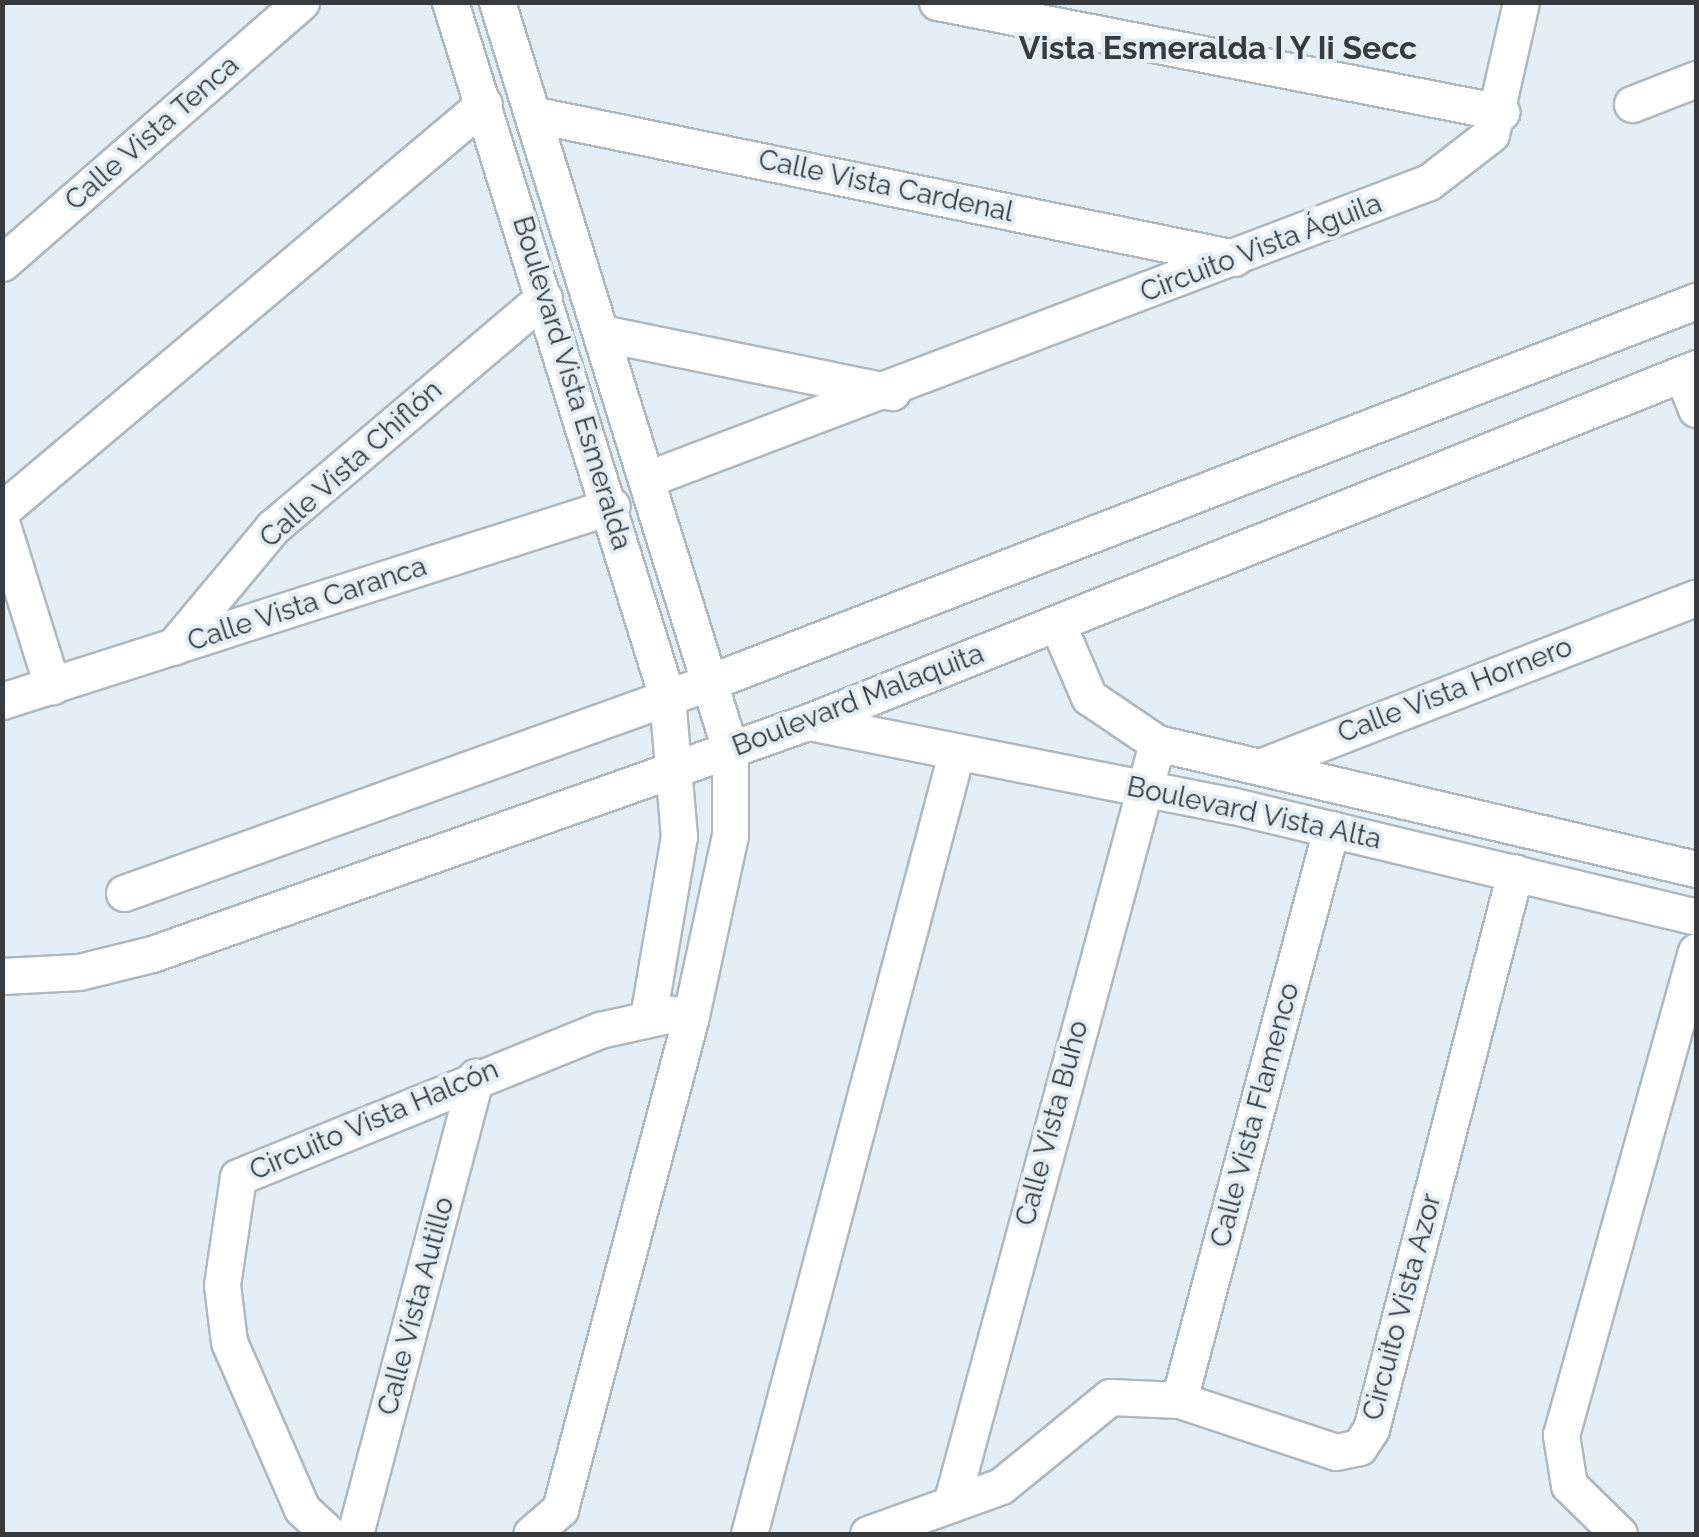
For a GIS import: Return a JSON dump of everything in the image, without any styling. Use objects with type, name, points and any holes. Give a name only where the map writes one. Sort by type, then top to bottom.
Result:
[{"type":"street","name":"Calle Vista Tenca","points":[[2,263],[301,2]]},
{"type":"street","name":"Boulevard Vista Esmeralda","points":[[450,2],[612,506],[667,697],[676,767]]},
{"type":"street","name":"Boulevard Vista Esmeralda","points":[[497,2],[650,478],[730,750]]},
{"type":"street","points":[[937,2],[1502,112]]},
{"type":"street","name":"Circuito Vista Águila","points":[[650,478],[893,392],[1430,182],[1468,158],[1502,112],[1522,2]]},
{"type":"street","points":[[1632,104],[1696,78]]},
{"type":"street","points":[[2,510],[484,104]]},
{"type":"street","name":"Calle Vista Cardenal","points":[[536,115],[1236,258]]},
{"type":"street","name":"Calle Vista Chiflón","points":[[173,646],[274,527],[544,297]]},
{"type":"street","points":[[124,893],[710,682],[1696,302]]},
{"type":"street","points":[[602,333],[893,392]]},
{"type":"street","points":[[1689,371],[1696,409]]},
{"type":"street","name":"Boulevard Malaquita","points":[[2,976],[78,972],[152,954],[730,750],[1689,371]]},
{"type":"street","name":"Calle Vista Caranca","points":[[2,702],[612,506]]},
{"type":"street","points":[[2,525],[52,686]]},
{"type":"street","name":"Calle Vista Hornero","points":[[1264,763],[1696,598]]},
{"type":"street","name":"Boulevard Vista Alta","points":[[1057,623],[1089,698],[1156,743],[1264,763],[1696,868]]},
{"type":"street","name":"Boulevard Vista Alta","points":[[808,722],[1230,806],[1696,917]]},
{"type":"street","name":"Calle Vista Buho","points":[[951,1504],[1156,743]]},
{"type":"street","points":[[531,1534],[560,1509],[690,1020],[730,835],[730,750]]},
{"type":"street","points":[[750,1534],[956,754]]},
{"type":"street","points":[[1230,806],[1264,763]]},
{"type":"street","points":[[676,767],[673,902],[649,1012],[690,1020]]},
{"type":"street","name":"Calle Vista Flamenco","points":[[1178,1400],[1331,829]]},
{"type":"street","name":"Circuito Vista Azor","points":[[868,1534],[1001,1486],[1110,1396],[1178,1400],[1336,1452],[1359,1447],[1372,1430],[1515,872]]},
{"type":"street","points":[[1619,1534],[1569,1485],[1561,1435],[1696,951]]},
{"type":"street","name":"Circuito Vista Halcón","points":[[329,1534],[302,1509],[228,1342],[222,1285],[238,1177],[476,1077],[649,1012]]},
{"type":"street","name":"Calle Vista Autillo","points":[[355,1534],[476,1077]]},
{"type":"district","name":"Vista Esmeralda I Y Ii Secc","points":[[1218,48]]}]
